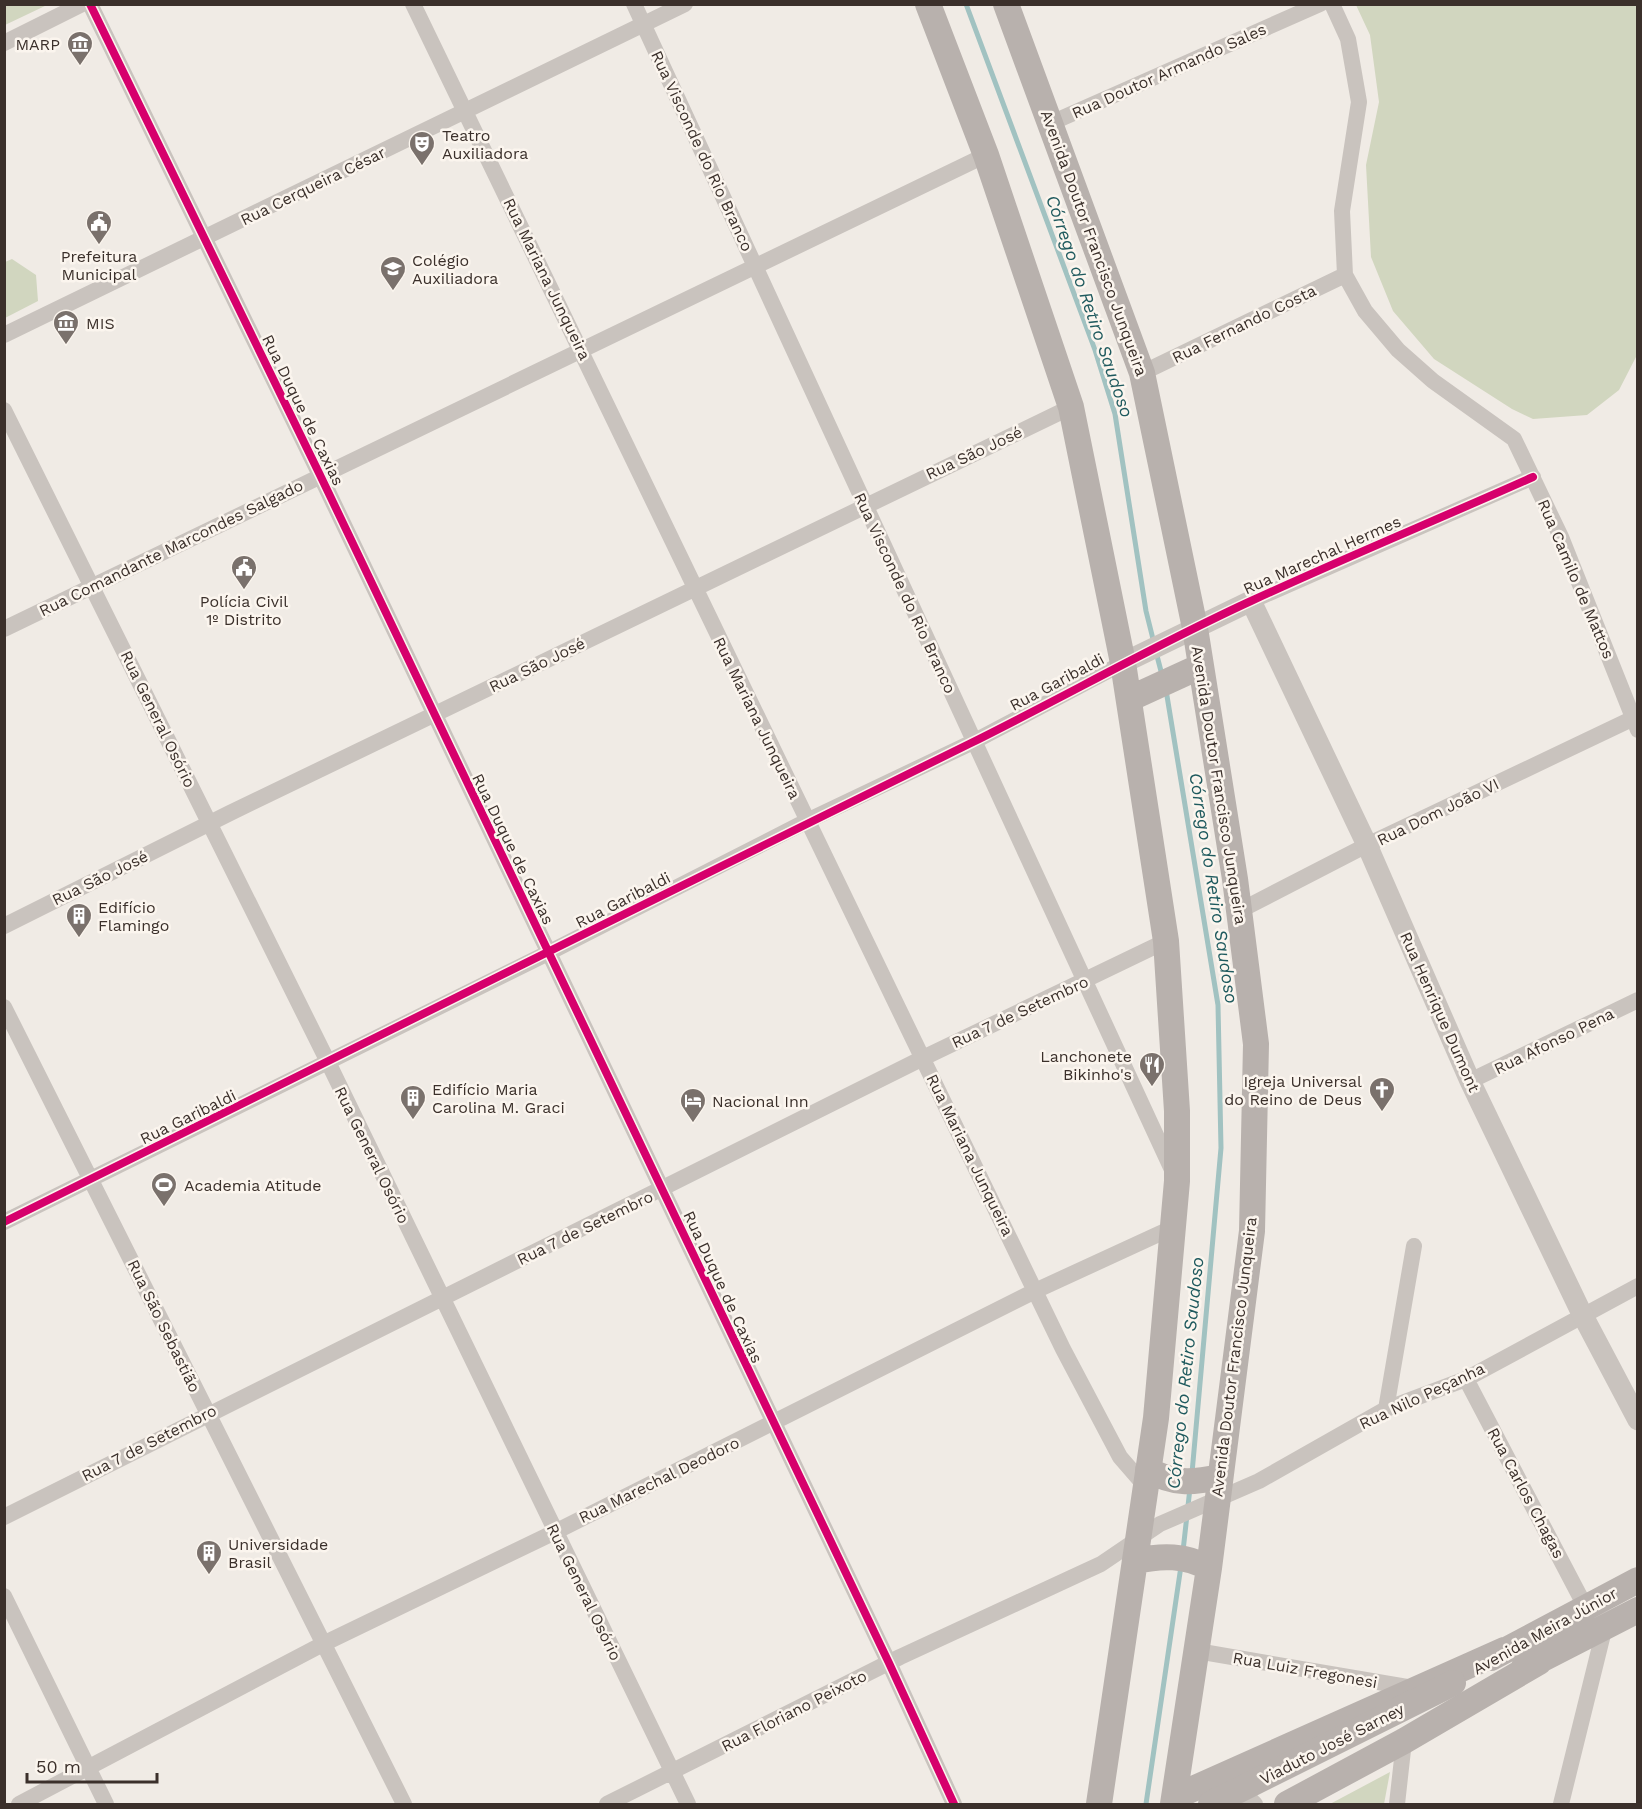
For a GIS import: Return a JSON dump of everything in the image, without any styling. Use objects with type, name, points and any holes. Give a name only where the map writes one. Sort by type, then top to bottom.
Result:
[{"type":"main road","points":[[928,4],[986,155],[1071,407],[1140,694],[1166,941],[1177,1111],[1178,1181],[1156,1418],[1149,1544],[1099,1804]]},
{"type":"main road","name":"Avenida Doutor Francisco Junqueira","points":[[1006,4],[1142,373],[1186,632],[1239,911],[1256,1044],[1252,1232],[1208,1492],[1201,1564],[1197,1651],[1174,1801]]},
{"type":"main road","points":[[1140,694],[1193,669]]},
{"type":"main road","points":[[1154,1479],[1208,1492]]},
{"type":"main road","points":[[1149,1544],[1201,1564]]},
{"type":"main road","name":"Avenida Meira Júnior","points":[[1456,1690],[1504,1650],[1638,1580]]},
{"type":"main road","name":"Avenida Meira Júnior","points":[[1456,1690],[1539,1662],[1638,1611]]},
{"type":"main road","points":[[1174,1801],[1413,1688],[1504,1650]]},
{"type":"main road","points":[[1287,1804],[1404,1741],[1539,1662]]},
{"type":"main road","name":"Viaduto José Sarney","points":[[1211,1804],[1456,1690]]},
{"type":"main road","name":"Viaduto José Sarney","points":[[1249,1804],[1456,1690]]},
{"type":"street","points":[[4,43],[82,4]]},
{"type":"street","name":"Rua Duque de Caxias","points":[[90,4],[320,475],[889,1663],[954,1804]]},
{"type":"street","name":"Rua Mariana Junqueira","points":[[413,4],[1035,1291],[1120,1457],[1154,1479]]},
{"type":"street","name":"Rua Visconde do Rio Branco","points":[[634,4],[973,742],[1178,1181]]},
{"type":"street","name":"Rua Cerqueira César","points":[[4,335],[204,240],[686,4]]},
{"type":"street","name":"Rua Doutor Armando Sales","points":[[1051,123],[1320,4]]},
{"type":"street","name":"Rua Camilo de Mattos","points":[[1332,4],[1348,39],[1359,102],[1342,212],[1345,275],[1365,311],[1398,350],[1433,381],[1514,440],[1561,537],[1636,721]]},
{"type":"street","name":"Rua Comandante Marcondes Salgado","points":[[4,629],[986,155]]},
{"type":"street","name":"Rua Fernando Costa","points":[[1142,373],[1345,275]]},
{"type":"street","name":"Rua São José","points":[[4,926],[865,505],[1071,407]]},
{"type":"street","name":"Rua General Osório","points":[[4,410],[328,1062],[688,1804]]},
{"type":"street","name":"Rua Marechal Hermes","points":[[1133,658],[1251,601],[1533,477]]},
{"type":"street","name":"Rua Henrique Dumont","points":[[1251,601],[1367,845],[1470,1081],[1582,1314],[1638,1420]]},
{"type":"street","name":"Rua Garibaldi","points":[[4,1222],[548,953],[807,821],[973,742],[1133,658]]},
{"type":"street","name":"Rua Dom João VI","points":[[1239,911],[1367,845],[1636,721]]},
{"type":"street","name":"Rua 7 de Setembro","points":[[4,1517],[923,1058],[1166,941]]},
{"type":"street","name":"Rua Afonso Pena","points":[[1470,1081],[1638,1000]]},
{"type":"street","name":"Rua São Sebastião","points":[[4,1007],[404,1804]]},
{"type":"street","name":"Rua Marechal Deodoro","points":[[19,1804],[323,1644],[555,1532],[1035,1291],[1174,1227]]},
{"type":"street","points":[[1386,1409],[1414,1246]]},
{"type":"street","name":"Rua Nilo Peçanha","points":[[1149,1544],[1208,1492],[1386,1409],[1466,1379],[1582,1314],[1638,1286]]},
{"type":"street","name":"Rua Carlos Chagas","points":[[1466,1379],[1586,1608]]},
{"type":"street","name":"Rua Floriano Peixoto","points":[[607,1804],[889,1663],[1149,1544]]},
{"type":"street","points":[[4,1596],[106,1804]]},
{"type":"street","points":[[1561,1804],[1605,1626]]},
{"type":"street","name":"Rua Luiz Fregonesi","points":[[1197,1651],[1413,1688]]},
{"type":"street","points":[[1397,1804],[1404,1741]]},
{"type":"street","points":[[1225,1775],[1255,1804]]},
{"type":"green space","points":[[5,4],[47,4],[47,5],[5,25]]},
{"type":"green space","points":[[1356,5],[1637,5],[1637,355],[1619,390],[1587,415],[1533,419],[1512,409],[1434,359],[1393,311],[1371,257],[1366,165],[1379,102],[1370,35]]},
{"type":"green space","points":[[12,259],[36,275],[38,301],[5,318],[5,262]]},
{"type":"green space","points":[[1390,1772],[1384,1804],[1330,1804]]},
{"type":"waterway","name":"Córrego do Retiro Saudoso","points":[[966,4],[1095,350],[1115,414],[1146,611],[1154,643]]},
{"type":"waterway","name":"Córrego do Retiro Saudoso","points":[[1156,652],[1162,675]]},
{"type":"waterway","name":"Córrego do Retiro Saudoso","points":[[1166,690],[1218,1005],[1221,1148],[1192,1473]]},
{"type":"waterway","name":"Córrego do Retiro Saudoso","points":[[1183,1551],[1190,1488]]},
{"type":"waterway","name":"Córrego do Retiro Saudoso","points":[[1146,1804],[1181,1566]]},
{"type":"cycle path","points":[[90,4],[320,475],[889,1663],[954,1804]]},
{"type":"cycle path","points":[[4,1222],[969,744],[1215,618],[1321,569],[1533,477]]},
{"type":"place","name":"MARP","points":[[80,67]]},
{"type":"place","name":"Teatro Auxiliadora","points":[[422,167]]},
{"type":"place","name":"Prefeitura Municipal","points":[[99,246]]},
{"type":"place","name":"Colégio Auxiliadora","points":[[393,292]]},
{"type":"place","name":"MIS","points":[[66,346]]},
{"type":"place","name":"Polícia Civil 1º Distrito","points":[[244,591]]},
{"type":"place","name":"Edifício Flamingo","points":[[79,939]]},
{"type":"place","name":"Lanchonete Bikinho's","points":[[1152,1088]]},
{"type":"place","name":"Igreja Universal do Reino de Deus","points":[[1382,1113]]},
{"type":"place","name":"Edifício Maria Carolina M. Graci","points":[[413,1121]]},
{"type":"place","name":"Nacional Inn","points":[[693,1124]]},
{"type":"place","name":"Academia Atitude","points":[[164,1208]]},
{"type":"place","name":"Universidade Brasil","points":[[209,1576]]}]
